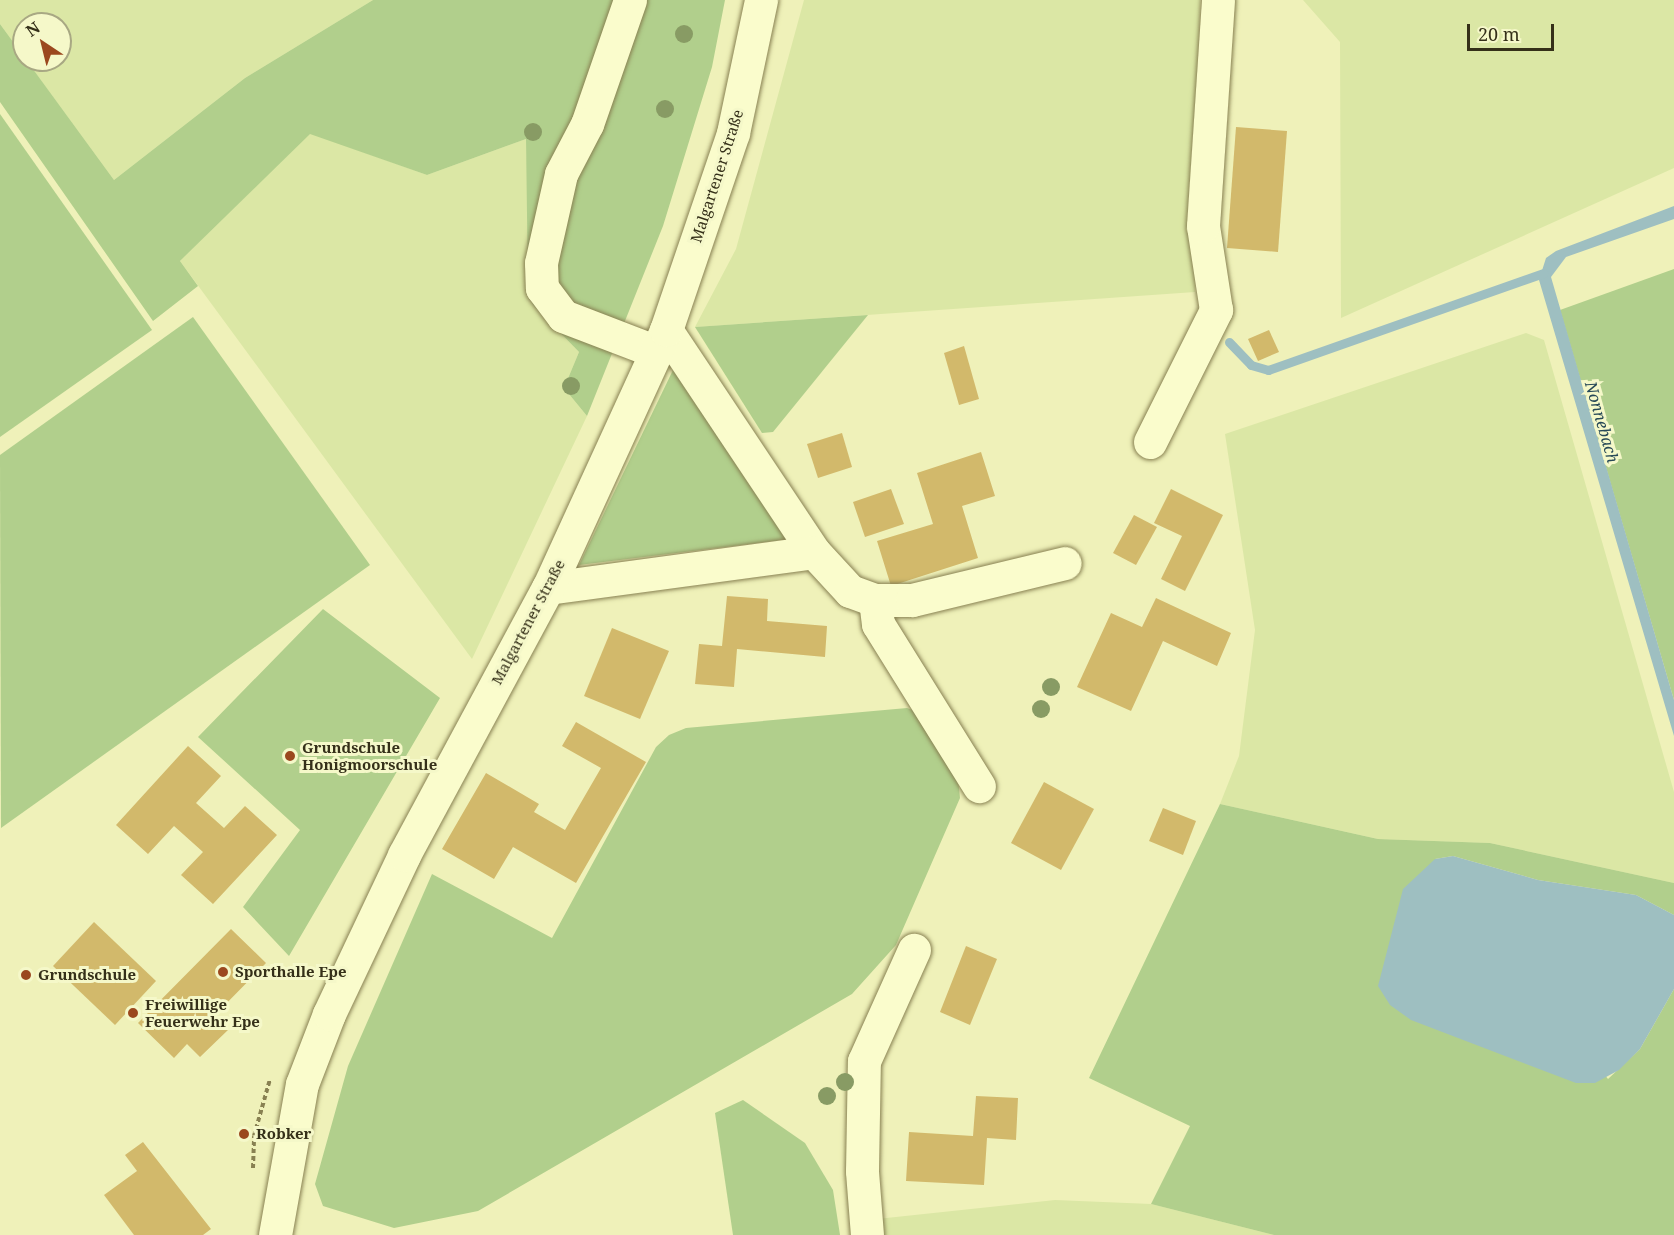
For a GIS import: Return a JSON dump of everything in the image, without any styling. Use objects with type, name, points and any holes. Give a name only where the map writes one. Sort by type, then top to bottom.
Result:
[{"type":"street","points":[[630,0],[587,124],[561,174],[541,263],[542,288],[563,316],[661,341],[814,552],[850,591],[875,600],[912,600],[1065,563]]},
{"type":"street","name":"Malgartener Straße","points":[[275,1235],[302,1084],[329,1014],[404,855],[548,588],[661,341],[733,133],[761,0]]},
{"type":"street","points":[[1150,442],[1216,310],[1203,226],[1218,0]]},
{"type":"street","points":[[548,588],[814,552]]},
{"type":"street","points":[[875,600],[878,624],[979,786]]},
{"type":"street","points":[[867,1235],[862,1171],[864,1061],[914,950]]},
{"type":"green space","points":[[0,0],[373,0],[245,78],[114,180],[35,72],[72,72],[72,12],[12,12],[12,40],[0,24]]},
{"type":"green space","points":[[373,0],[725,0],[712,67],[663,226],[587,416],[564,388],[579,352],[533,305],[528,289],[526,139],[427,175],[310,134],[180,261],[198,286],[153,321],[0,102],[0,24],[12,40],[12,72],[35,72],[114,180],[245,78]]},
{"type":"green space","points":[[804,0],[1200,0],[1195,292],[695,327],[736,249]]},
{"type":"green space","points":[[1303,0],[1674,0],[1674,168],[1341,318],[1340,42]]},
{"type":"green space","points":[[0,114],[152,330],[0,437]]},
{"type":"green space","points":[[310,133],[427,175],[526,139],[533,305],[579,352],[564,388],[587,416],[472,659],[180,261]]},
{"type":"green space","points":[[1674,269],[1674,700],[1560,310]]},
{"type":"green space","points":[[868,315],[773,432],[762,433],[695,327]]},
{"type":"green space","points":[[193,317],[370,565],[1,828],[0,455]]},
{"type":"green space","points":[[1526,333],[1544,340],[1674,792],[1674,883],[1490,843],[1378,839],[1220,804],[1239,756],[1255,630],[1225,434]]},
{"type":"green space","points":[[673,370],[790,539],[579,565]]},
{"type":"green space","points":[[323,609],[440,698],[289,956],[243,907],[300,830],[198,737]]},
{"type":"green space","points":[[907,708],[918,712],[958,778],[960,798],[896,945],[852,994],[478,1211],[394,1228],[323,1206],[315,1184],[348,1066],[432,874],[552,938],[656,747],[669,735],[686,728]]},
{"type":"green space","points":[[1220,804],[1378,839],[1490,843],[1674,883],[1674,915],[1636,895],[1538,880],[1453,856],[1435,859],[1608,1079],[1640,1049],[1674,989],[1674,1235],[1274,1235],[1151,1204],[1190,1126],[1089,1078]]},
{"type":"green space","points":[[743,1100],[805,1143],[833,1190],[840,1235],[733,1235],[715,1113]]},
{"type":"green space","points":[[1055,1200],[1151,1204],[1274,1235],[879,1235],[877,1219]]},
{"type":"water","points":[[1674,206],[1674,219],[1566,257],[1551,277],[1674,700],[1674,736],[1539,280],[1546,258],[1556,251]]},
{"type":"water","points":[[1453,856],[1538,880],[1636,895],[1674,915],[1674,989],[1640,1049],[1619,1070],[1595,1083],[1576,1083],[1411,1020],[1390,1005],[1378,986],[1403,889],[1435,859]]},
{"type":"building","points":[[1236,127],[1287,131],[1278,252],[1227,248]]},
{"type":"building","points":[[1269,330],[1279,352],[1258,361],[1248,339]]},
{"type":"building","points":[[964,346],[979,399],[959,405],[944,353]]},
{"type":"building","points":[[842,433],[852,467],[818,478],[807,444]]},
{"type":"building","points":[[981,452],[995,496],[962,506],[978,558],[891,586],[877,541],[933,524],[917,473]]},
{"type":"building","points":[[891,489],[904,524],[865,537],[853,502]]},
{"type":"building","points":[[1171,489],[1223,515],[1185,591],[1161,579],[1182,536],[1154,523]]},
{"type":"building","points":[[1134,515],[1157,527],[1136,565],[1113,553]]},
{"type":"building","points":[[727,596],[768,599],[767,621],[827,626],[825,657],[737,649],[734,687],[695,684],[699,644],[722,646]]},
{"type":"building","points":[[1156,598],[1231,633],[1217,666],[1163,641],[1131,711],[1077,687],[1111,613],[1142,627]]},
{"type":"building","points":[[612,628],[669,651],[640,719],[584,696]]},
{"type":"building","points":[[576,722],[646,762],[576,883],[513,847],[494,879],[442,849],[486,773],[539,804],[534,812],[565,830],[601,768],[562,746]]},
{"type":"building","points":[[188,746],[221,776],[196,803],[224,828],[245,806],[277,835],[213,904],[181,875],[203,852],[174,826],[148,854],[116,825]]},
{"type":"building","points":[[1044,782],[1094,809],[1061,870],[1011,843]]},
{"type":"building","points":[[1163,808],[1196,821],[1183,855],[1149,841]]},
{"type":"building","points":[[94,922],[156,981],[115,1025],[53,966]]},
{"type":"building","points":[[231,929],[266,963],[214,1016],[228,1030],[200,1057],[187,1044],[174,1058],[138,1023]]},
{"type":"building","points":[[966,946],[997,959],[970,1025],[940,1012]]},
{"type":"building","points":[[976,1096],[1018,1098],[1016,1140],[987,1138],[984,1185],[906,1181],[909,1132],[973,1136]]},
{"type":"building","points":[[143,1142],[211,1229],[203,1235],[134,1235],[104,1195],[137,1171],[125,1155]]},
{"type":"waterway","points":[[1229,342],[1251,365],[1268,370],[1543,273]]},
{"type":"place","name":"Grundschule Honigmoorschule","points":[[290,756]]},
{"type":"place","name":"Sporthalle Epe","points":[[223,972]]},
{"type":"place","name":"Grundschule","points":[[26,975]]},
{"type":"place","name":"Freiwillige Feuerwehr Epe","points":[[133,1013]]},
{"type":"place","name":"Robker","points":[[244,1134]]},
{"type":"water label","name":"Nonnebach","points":[[1602,422]]}]
